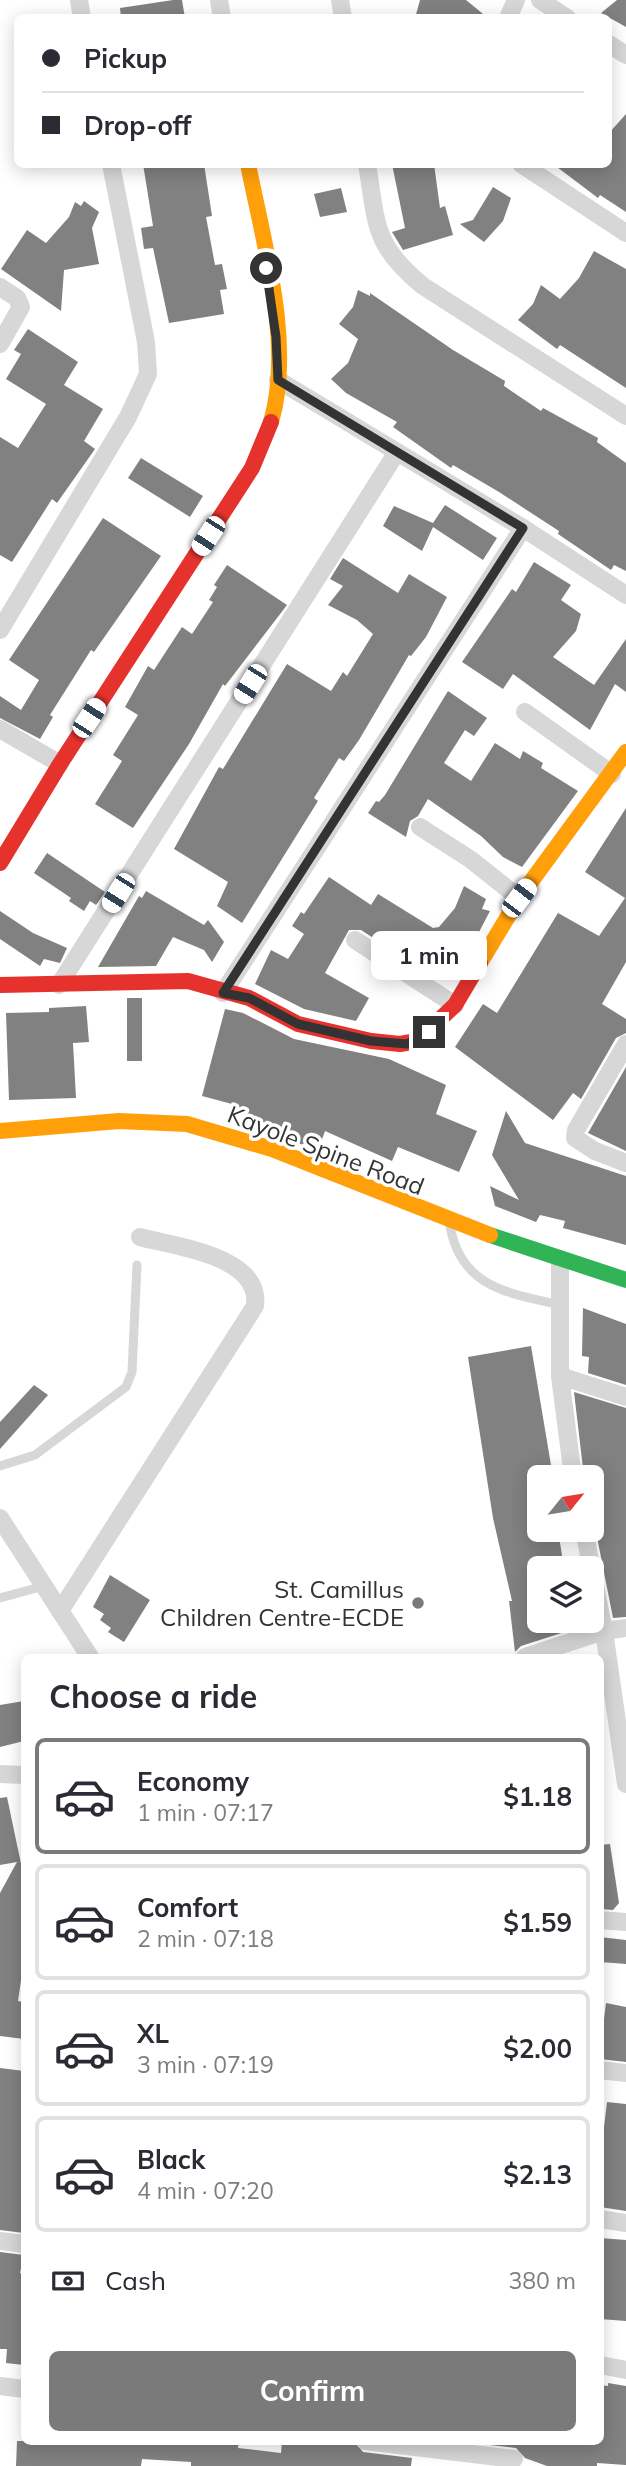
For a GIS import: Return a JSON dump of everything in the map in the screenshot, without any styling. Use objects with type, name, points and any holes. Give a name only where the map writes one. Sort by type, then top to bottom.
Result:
[{"type":"street","points":[[540,0],[561,14]]},
{"type":"street","points":[[0,630],[128,417],[148,373],[146,342],[112,168]]},
{"type":"street","points":[[0,863],[60,764],[252,468],[270,427],[278,380],[276,337],[249,168]]},
{"type":"street","points":[[368,168],[383,242],[402,269],[423,286],[626,416]]},
{"type":"street","points":[[527,168],[626,233]]},
{"type":"street","points":[[0,286],[17,298],[21,307],[0,344]]},
{"type":"street","points":[[278,380],[523,528],[626,595]]},
{"type":"street","points":[[60,985],[397,452]]},
{"type":"street","points":[[223,993],[523,528]]},
{"type":"street","points":[[525,712],[612,774]]},
{"type":"street","points":[[0,729],[60,764]]},
{"type":"street","points":[[0,985],[188,981],[223,993],[249,998],[298,1024],[371,1041],[400,1044],[417,1041],[455,1005],[519,898],[626,752]]},
{"type":"street","points":[[420,827],[470,859],[519,898]]},
{"type":"street","points":[[355,940],[455,1005]]},
{"type":"street","points":[[626,1044],[576,1130],[575,1138],[595,1151],[626,1163]]},
{"type":"street","name":"Kayole Spine Road","points":[[0,1131],[104,1122],[160,1121],[197,1127],[248,1142],[449,1221],[626,1280]]},
{"type":"street","points":[[60,1611],[255,1306],[257,1294],[249,1277],[236,1265],[140,1237]]},
{"type":"street","points":[[560,1259],[560,1376],[571,1465]]},
{"type":"street","points":[[560,1376],[626,1397]]},
{"type":"street","points":[[0,1518],[88,1654]]},
{"type":"street","points":[[625,1775],[604,1631],[626,1629]]},
{"type":"street","points":[[534,1654],[598,1633]]},
{"type":"street","points":[[0,1774],[21,1774]]},
{"type":"street","points":[[604,1920],[626,1922]]},
{"type":"street","points":[[604,2070],[626,2073]]},
{"type":"street","points":[[604,2220],[626,2223]]},
{"type":"street","points":[[0,2241],[21,2244]]},
{"type":"street","points":[[604,2366],[626,2370]]},
{"type":"street","points":[[0,2386],[21,2389]]},
{"type":"street","points":[[408,2445],[516,2455]]},
{"type":"lane","points":[[449,1221],[453,1243],[463,1262],[478,1278],[503,1292],[561,1305]]},
{"type":"lane","points":[[0,1466],[35,1455],[126,1387],[132,1372],[136,1265]]},
{"type":"lane","points":[[0,1598],[44,1586]]},
{"type":"building","points":[[182,0],[184,14],[121,14],[120,8]]},
{"type":"building","points":[[420,0],[466,0],[483,14],[416,14]]},
{"type":"building","points":[[617,0],[626,0],[626,27],[612,19],[612,14],[601,13]]},
{"type":"building","points":[[626,114],[626,212],[600,195],[598,198],[558,168],[612,168],[612,130]]},
{"type":"building","points":[[144,168],[205,168],[212,216],[206,217],[215,265],[222,264],[227,289],[220,290],[224,314],[169,323],[153,248],[144,249],[141,228],[153,226]]},
{"type":"building","points":[[393,168],[435,168],[440,208],[445,206],[453,235],[403,250],[392,232],[405,228]]},
{"type":"building","points":[[493,187],[511,198],[503,221],[484,242],[460,224],[473,220]]},
{"type":"building","points":[[341,188],[347,212],[320,217],[314,194]]},
{"type":"building","points":[[84,201],[99,212],[92,228],[99,264],[64,270],[61,311],[1,269],[27,230],[46,243],[69,217],[75,202],[81,206]]},
{"type":"building","points":[[594,251],[626,269],[626,388],[560,345],[557,349],[518,320],[533,304],[541,285],[560,299],[579,278]]},
{"type":"building","points":[[358,290],[370,296],[370,293],[453,350],[505,381],[504,386],[541,411],[543,408],[598,438],[597,442],[626,463],[626,571],[614,565],[611,570],[558,534],[559,531],[499,492],[453,465],[451,468],[393,427],[397,422],[346,393],[331,379],[348,363],[358,339],[339,324],[353,307]]},
{"type":"building","points":[[28,329],[78,362],[64,385],[103,409],[84,441],[95,449],[57,503],[52,499],[12,562],[0,555],[0,437],[18,448],[46,404],[6,379],[21,354],[14,350]]},
{"type":"building","points":[[141,458],[203,496],[190,517],[128,478]]},
{"type":"building","points":[[445,505],[497,538],[483,560],[433,527],[422,551],[383,526],[394,506],[433,523]]},
{"type":"building","points":[[103,518],[161,556],[94,652],[91,650],[50,715],[53,717],[40,739],[0,718],[0,696],[21,710],[39,680],[9,660]]},
{"type":"building","points":[[343,558],[398,593],[409,574],[447,597],[426,637],[411,656],[409,655],[359,740],[344,761],[339,758],[314,798],[318,801],[242,923],[217,906],[228,882],[174,849],[219,767],[223,769],[287,664],[331,691],[343,672],[347,676],[373,634],[357,620],[328,605],[343,586],[330,579]]},
{"type":"building","points":[[534,562],[571,585],[561,600],[581,614],[576,631],[553,657],[594,685],[626,639],[626,692],[615,684],[590,730],[513,674],[503,689],[462,662],[512,589],[516,592]]},
{"type":"building","points":[[227,565],[287,605],[225,686],[223,684],[189,744],[133,828],[95,804],[122,761],[113,755],[138,715],[125,707],[148,666],[154,670],[182,627],[192,634],[213,602],[209,600],[217,587],[214,585]]},
{"type":"building","points":[[448,691],[487,718],[474,736],[465,730],[444,763],[471,781],[495,743],[520,759],[523,751],[543,763],[541,768],[578,791],[522,867],[503,857],[481,836],[428,799],[418,816],[410,821],[406,837],[368,813],[376,801],[379,802],[385,795]]},
{"type":"building","points":[[626,808],[626,962],[602,1004],[626,1019],[626,1033],[616,1038],[581,1099],[573,1093],[553,1120],[455,1047],[483,1004],[497,1013],[558,913],[599,936],[625,898],[585,872]]},
{"type":"building","points":[[47,853],[105,892],[96,905],[90,901],[84,911],[69,901],[71,898],[34,873]]},
{"type":"building","points":[[329,877],[371,905],[378,894],[433,928],[439,927],[455,908],[464,886],[486,899],[482,909],[490,911],[469,951],[454,943],[435,978],[361,930],[349,930],[325,973],[369,998],[356,1021],[304,1009],[255,984],[271,950],[288,959],[304,934],[292,926],[301,912],[304,914]]},
{"type":"building","points":[[146,891],[204,925],[208,920],[224,942],[212,962],[204,950],[173,937],[156,966],[98,967],[139,896],[142,898]]},
{"type":"building","points":[[0,911],[33,933],[67,948],[60,963],[44,959],[40,966],[0,939]]},
{"type":"building","points":[[127,998],[142,998],[142,1061],[127,1061]]},
{"type":"building","points":[[86,1006],[89,1042],[73,1043],[76,1098],[9,1100],[6,1013],[49,1012],[49,1008]]},
{"type":"building","points":[[225,1009],[243,1013],[294,1039],[389,1059],[446,1085],[436,1114],[477,1131],[459,1172],[398,1147],[392,1161],[325,1131],[318,1151],[276,1134],[278,1128],[230,1110],[232,1104],[202,1096]]},
{"type":"building","points":[[626,1067],[626,1151],[588,1133]]},
{"type":"building","points":[[506,1111],[525,1143],[626,1176],[626,1245],[563,1228],[565,1221],[540,1215],[536,1222],[495,1206],[490,1186],[519,1200],[492,1155]]},
{"type":"building","points":[[583,1308],[626,1324],[626,1385],[588,1373],[589,1357],[582,1356]]},
{"type":"building","points":[[531,1346],[551,1465],[527,1465],[527,1542],[560,1542],[562,1556],[527,1556],[527,1633],[562,1633],[521,1646],[515,1652],[509,1601],[512,1601],[493,1518],[468,1357]]},
{"type":"building","points":[[34,1385],[48,1395],[0,1449],[0,1422]]},
{"type":"building","points":[[574,1392],[626,1408],[626,1617],[613,1618],[604,1572],[604,1556],[601,1556],[598,1542],[604,1542],[604,1465],[583,1465]]},
{"type":"building","points":[[110,1575],[150,1600],[124,1642],[108,1632],[111,1628],[100,1620],[104,1614],[93,1607]]},
{"type":"building","points":[[21,1702],[21,1742],[0,1747],[0,1705]]},
{"type":"building","points":[[7,1797],[21,1864],[21,1980],[18,2001],[21,2002],[21,2039],[0,2036],[0,1893],[17,1862],[0,1865],[0,1798]]},
{"type":"building","points":[[610,1844],[619,1903],[613,1910],[604,1909],[604,1845]]},
{"type":"building","points":[[604,1937],[626,1940],[626,1964],[604,1962]]},
{"type":"building","points":[[606,2003],[626,2007],[626,2062],[604,2059]]},
{"type":"building","points":[[0,2068],[21,2071],[21,2233],[0,2230]]},
{"type":"building","points":[[607,2102],[626,2104],[626,2211],[604,2208],[604,2127]]},
{"type":"building","points":[[604,2238],[626,2240],[626,2321],[604,2319]]},
{"type":"building","points":[[0,2252],[21,2255],[21,2365],[6,2363],[7,2349],[0,2349]]},
{"type":"building","points":[[608,2383],[626,2386],[626,2465],[597,2463],[597,2466],[547,2466],[525,2458],[516,2448],[490,2445],[604,2445],[604,2386],[608,2386]]},
{"type":"building","points":[[17,2441],[21,2441],[21,2445],[238,2445],[238,2448],[281,2453],[282,2445],[357,2445],[363,2452],[412,2458],[411,2466],[191,2466],[191,2462],[142,2459],[141,2466],[16,2466]]},
{"type":"traffic: fast","points":[[490,1235],[626,1280]]},
{"type":"traffic: slow","points":[[249,168],[268,259],[278,326],[277,392],[271,422]]},
{"type":"traffic: slow","points":[[480,963],[519,898],[626,752]]},
{"type":"traffic: slow","points":[[0,1131],[119,1121],[187,1124],[272,1149],[490,1235]]},
{"type":"traffic: jam","points":[[0,863],[60,764],[252,468],[271,422]]},
{"type":"traffic: jam","points":[[0,985],[188,981],[249,998],[298,1024],[371,1041],[400,1044],[417,1041],[455,1005],[480,963]]},
{"type":"place","name":"St. Camillus Children Centre-ECDE","points":[[418,1603]]},
{"type":"route","points":[[266,268],[276,337],[278,380],[523,528],[223,993],[249,998],[298,1024],[371,1041],[407,1044],[417,1041],[429,1032]]}]
